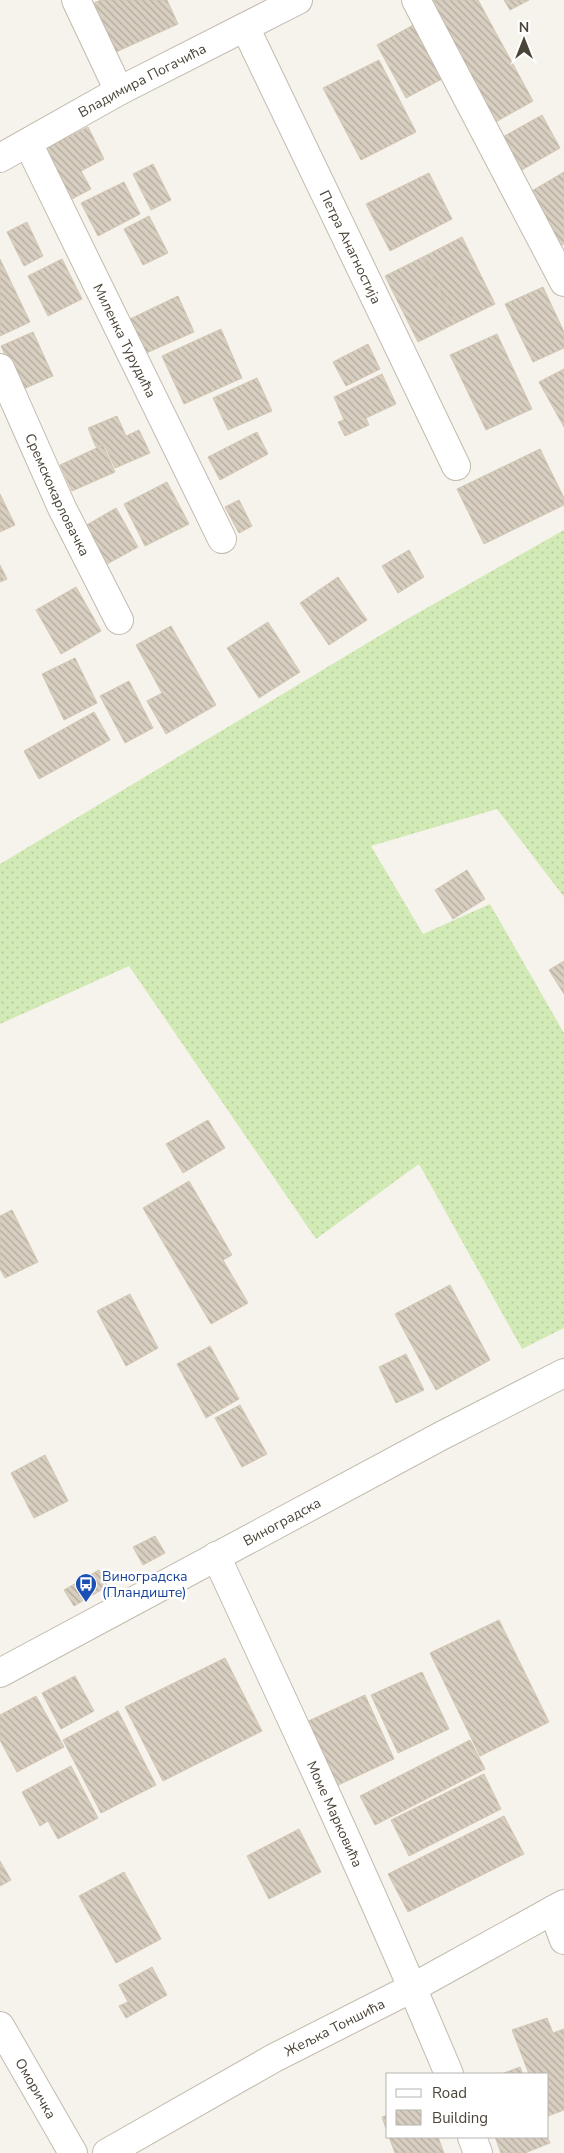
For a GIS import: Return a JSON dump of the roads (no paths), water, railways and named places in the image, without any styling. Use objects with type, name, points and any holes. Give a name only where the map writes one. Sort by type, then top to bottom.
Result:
[{"type":"street","points":[[76,0],[119,91]]},
{"type":"street","points":[[416,0],[564,282]]},
{"type":"street","name":"Владимира Погачића","points":[[0,158],[119,91],[290,2]]},
{"type":"street","name":"Петра Анагностија","points":[[245,27],[456,466]]},
{"type":"street","name":"Миленка Турудића","points":[[28,143],[222,539]]},
{"type":"street","name":"Сремскокарловачка","points":[[0,368],[62,508],[118,620]]},
{"type":"street","name":"Виноградска","points":[[0,1673],[441,1436],[564,1373]]},
{"type":"street","name":"Моме Марковића","points":[[216,1556],[412,1988],[448,2073]]},
{"type":"street","points":[[559,1907],[564,1940]]},
{"type":"street","name":"Жељка Тоншића","points":[[107,2153],[274,2058],[412,1988],[559,1907]]},
{"type":"street","name":"Оморичка","points":[[0,2026],[72,2153]]},
{"type":"street","points":[[472,2138],[478,2153]]},
{"type":"place","name":"Виноградска (Пландиште)","points":[[86,1603]]}]
